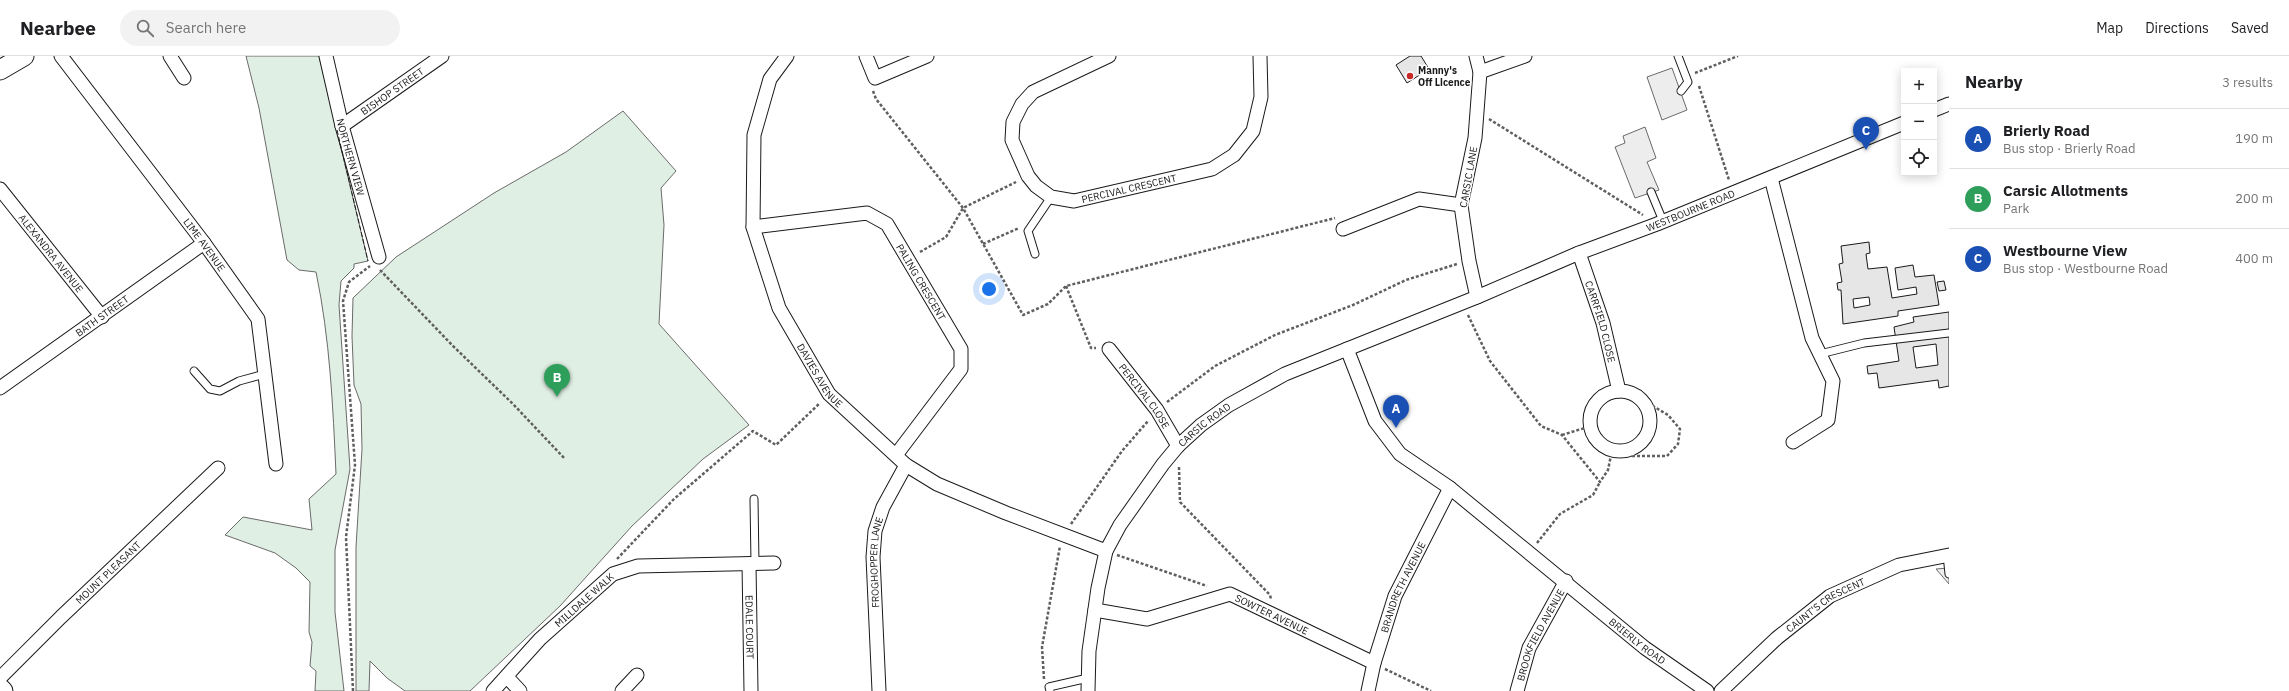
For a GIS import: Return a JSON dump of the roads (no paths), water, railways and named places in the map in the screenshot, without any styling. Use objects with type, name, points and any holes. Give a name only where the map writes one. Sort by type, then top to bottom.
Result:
[{"type":"main road","points":[[0,70],[24,56]]},
{"type":"main road","points":[[0,688],[4,691]]},
{"type":"street","name":"LIME AVENUE","points":[[60,56],[204,242],[258,319],[276,464]]},
{"type":"street","points":[[170,56],[184,78]]},
{"type":"street","name":"NORTHERN VIEW","points":[[326,56],[342,126],[379,257]]},
{"type":"street","name":"BISHOP STREET","points":[[342,126],[442,56]]},
{"type":"street","name":"DAVIES AVENUE","points":[[787,56],[770,79],[754,135],[753,227],[779,308],[829,394],[906,465],[944,486],[1006,513],[1106,551]]},
{"type":"street","points":[[866,56],[875,78],[927,56]]},
{"type":"street","name":"PERCIVAL CRESCENT","points":[[1109,56],[1033,92],[1022,104],[1013,122],[1012,140],[1028,176],[1036,186],[1051,196],[1074,201],[1212,169],[1234,155],[1254,131],[1261,97],[1260,56]]},
{"type":"street","name":"CARSIC LANE","points":[[1476,56],[1480,72],[1475,138],[1461,205],[1469,261],[1478,297]]},
{"type":"street","points":[[1480,72],[1525,56]]},
{"type":"street","points":[[1937,109],[1949,104]]},
{"type":"street","name":"WESTBOURNE ROAD","points":[[1478,297],[1579,253],[1771,178],[1901,124]]},
{"type":"street","points":[[1771,178],[1812,338],[1834,381],[1828,420],[1793,442]]},
{"type":"street","name":"ALEXANDRA AVENUE","points":[[0,189],[102,317]]},
{"type":"street","points":[[1343,230],[1419,199],[1461,205]]},
{"type":"street","name":"PALING CRESCENT","points":[[753,227],[867,212],[887,224],[961,349],[961,369],[896,455]]},
{"type":"street","name":"BATH STREET","points":[[0,388],[102,317],[204,242]]},
{"type":"street","name":"CARRFIELD CLOSE","points":[[1579,253],[1603,322],[1619,391]]},
{"type":"street","name":"CARSIC ROAD","points":[[1088,685],[1089,651],[1106,551],[1120,525],[1178,446],[1201,425],[1229,405],[1285,374],[1478,297]]},
{"type":"street","name":"PERCIVAL CLOSE","points":[[1109,349],[1157,410],[1178,446]]},
{"type":"street","name":"BRIERLY ROAD","points":[[1347,349],[1374,421],[1400,454],[1450,488],[1529,553],[1566,581],[1645,648],[1707,691]]},
{"type":"street","points":[[1619,391],[1627,392],[1640,399],[1647,408],[1650,417],[1646,436],[1631,449],[1612,453],[1598,441],[1591,426],[1591,416],[1594,406],[1600,399],[1609,393],[1619,391]]},
{"type":"street","name":"FROGHOPPER LANE","points":[[879,691],[873,557],[875,531],[883,507],[906,465]]},
{"type":"street","name":"MOUNT PLEASANT","points":[[0,678],[61,617],[218,468]]},
{"type":"street","name":"BRANDRETH AVENUE","points":[[1368,691],[1374,663],[1396,596],[1450,488]]},
{"type":"street","name":"CAUNT'S CRESCENT","points":[[1721,691],[1777,638],[1830,596],[1899,565],[1948,555]]},
{"type":"street","name":"MILLDALE WALK","points":[[493,691],[540,639],[618,572],[638,566],[774,563]]},
{"type":"street","name":"EDALE COURT","points":[[751,691],[752,564]]},
{"type":"street","name":"BROOKFIELD AVENUE","points":[[1517,691],[1529,648],[1566,581]]},
{"type":"street","name":"SOWTER AVENUE","points":[[1095,610],[1147,619],[1230,594],[1374,663]]},
{"type":"street","points":[[622,691],[638,675]]},
{"type":"street","points":[[507,677],[520,691]]},
{"type":"lane","points":[[1678,56],[1688,82],[1681,92]]},
{"type":"lane","points":[[1651,192],[1660,222]]},
{"type":"lane","points":[[1036,254],[1028,231],[1051,196]]},
{"type":"lane","points":[[1820,354],[1864,342],[1949,333]]},
{"type":"lane","points":[[194,371],[210,389],[220,391],[239,381],[264,374]]},
{"type":"lane","points":[[752,564],[754,499]]},
{"type":"lane","points":[[1948,555],[1949,574]]},
{"type":"lane","points":[[1050,691],[1049,687],[1088,685]]},
{"type":"place","name":"Manny's Off Licence","points":[[1410,76]]},
{"type":"place","name":"Westbourne View","points":[[1866,150]]},
{"type":"place","name":"Carsic Allotments","points":[[557,397]]},
{"type":"place","name":"Brierly Road","points":[[1396,428]]}]
